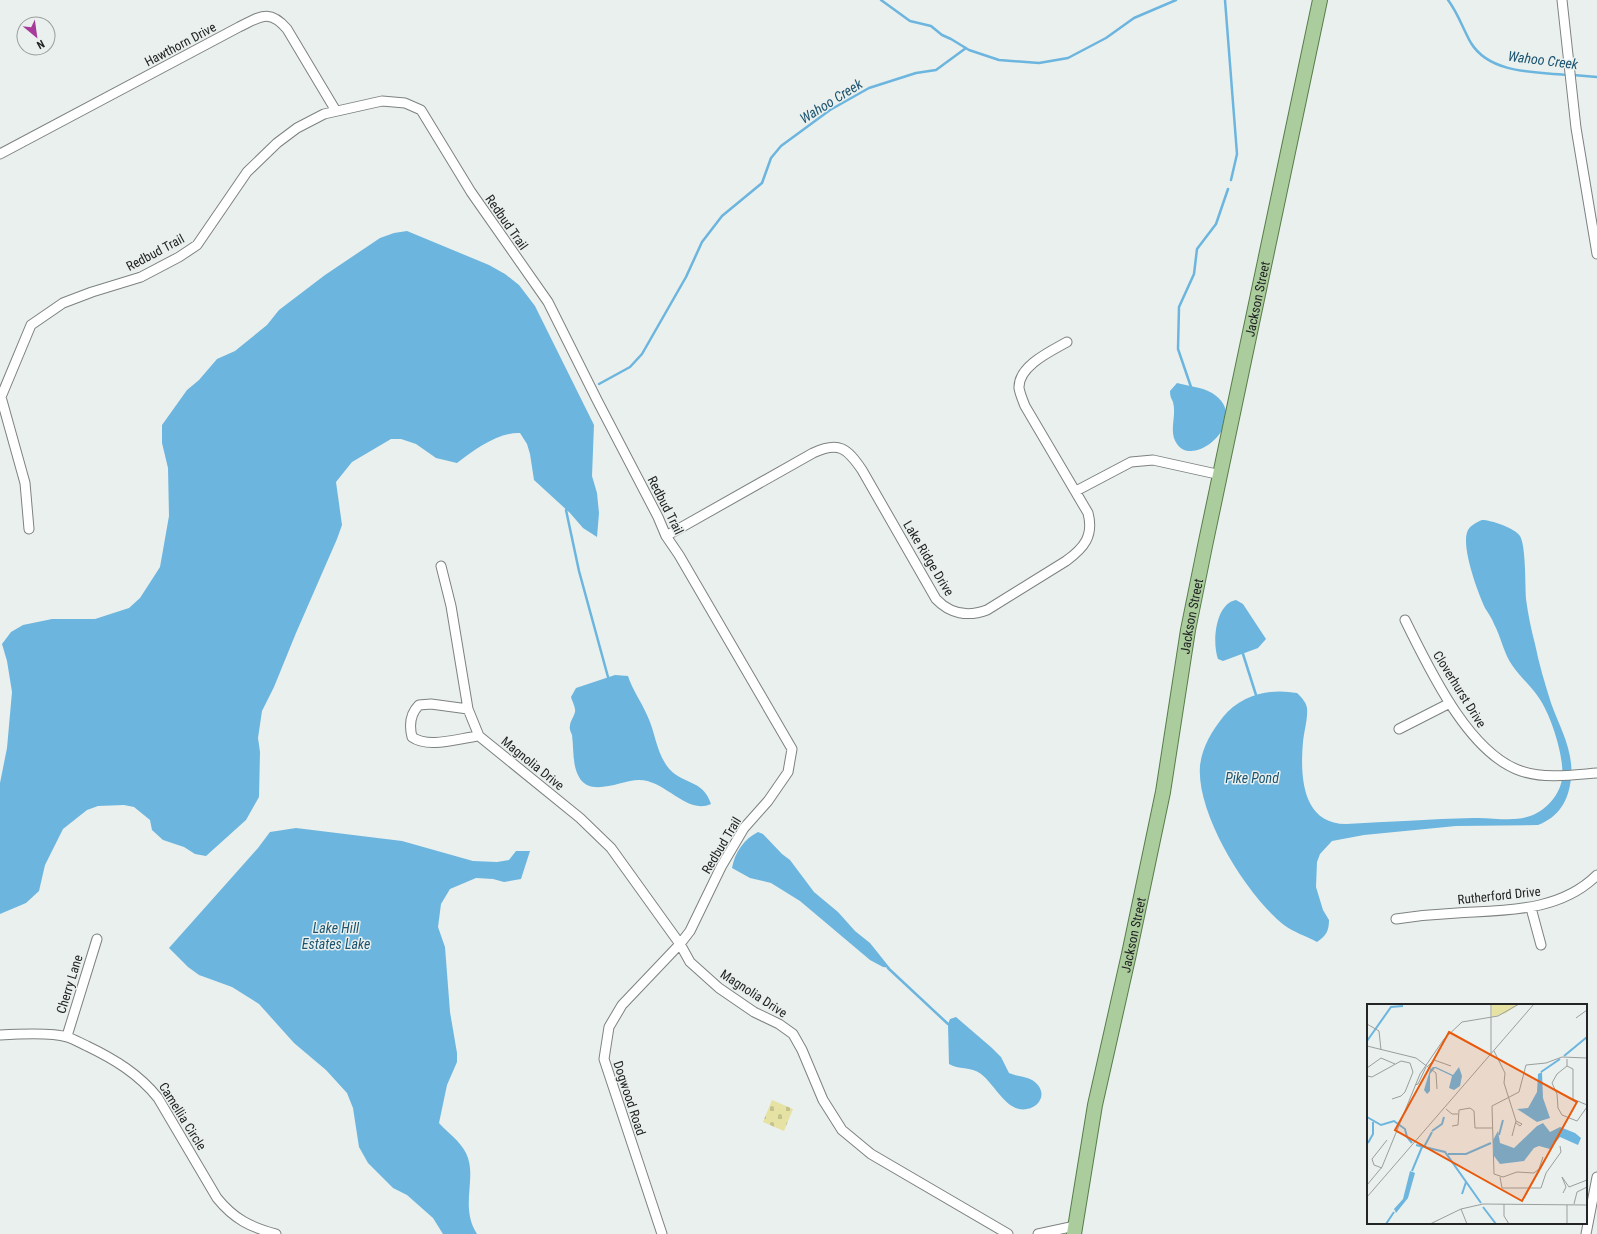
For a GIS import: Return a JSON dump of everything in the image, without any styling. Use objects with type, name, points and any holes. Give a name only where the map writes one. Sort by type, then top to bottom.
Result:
[{"type":"main road","name":"Jackson Street","points":[[1075,1230],[1095,1105],[1163,792],[1188,630],[1320,0]]},
{"type":"street","points":[[1562,0],[1576,128],[1597,254]]},
{"type":"street","name":"Hawthorn Drive","points":[[0,154],[239,27],[261,17],[270,15],[279,20],[287,29],[336,111]]},
{"type":"street","name":"Redbud Trail","points":[[29,529],[25,483],[1,397],[31,325],[71,299],[141,277],[179,257],[196,245],[247,172],[277,143],[305,123],[324,114],[382,100],[405,103],[421,110],[471,192],[548,302],[658,517],[666,536],[679,555],[792,749],[788,772],[768,801],[744,828],[721,867],[690,930],[680,944]]},
{"type":"street","name":"Lake Ridge Drive","points":[[666,536],[813,453],[833,446],[843,449],[856,461],[936,599],[943,606],[953,611],[976,614],[987,610],[1066,561],[1083,545],[1089,535],[1091,525],[1088,513],[1025,406],[1019,388],[1022,375],[1036,360],[1067,342]]},
{"type":"street","points":[[1076,491],[1131,462],[1153,460],[1221,475]]},
{"type":"street","points":[[441,566],[452,606],[468,709],[478,736],[440,742],[418,741],[412,737],[410,728],[412,716],[419,705],[431,704],[468,709]]},
{"type":"street","name":"Cloverhurst Drive","points":[[1405,620],[1450,703],[1480,744],[1492,755],[1507,765],[1522,771],[1550,776],[1597,773]]},
{"type":"street","points":[[1399,729],[1450,703]]},
{"type":"street","name":"Magnolia Drive","points":[[478,736],[580,818],[611,848],[680,944],[690,962],[719,988],[754,1012],[779,1024],[793,1034],[802,1050],[832,1116],[842,1130],[854,1141],[1008,1234]]},
{"type":"street","name":"Rutherford Drive","points":[[1396,919],[1436,914],[1531,908],[1556,901],[1572,894],[1589,883],[1597,875]]},
{"type":"street","points":[[1531,908],[1541,945]]},
{"type":"street","name":"Cherry Lane","points":[[66,1036],[97,939]]},
{"type":"street","name":"Dogwood Road","points":[[662,1234],[604,1060],[609,1027],[622,1005],[680,944]]},
{"type":"street","name":"Camellia Circle","points":[[0,1035],[33,1034],[66,1036],[109,1057],[127,1068],[148,1085],[165,1108],[217,1198],[226,1210],[235,1218],[260,1230],[276,1234]]},
{"type":"street","points":[[1586,1234],[1597,1176]]},
{"type":"street","points":[[1038,1234],[1075,1230]]},
{"type":"green space","points":[[772,1100],[793,1109],[784,1131],[763,1122]]},
{"type":"water","points":[[407,231],[489,265],[505,274],[519,285],[535,306],[594,425],[592,476],[597,493],[599,513],[597,537],[583,528],[570,513],[534,480],[530,454],[527,444],[520,433],[503,435],[487,443],[457,463],[436,458],[416,444],[401,439],[391,439],[352,462],[336,482],[342,525],[337,539],[274,687],[262,711],[258,738],[260,752],[259,797],[246,820],[206,856],[195,854],[184,847],[163,840],[152,830],[150,820],[134,807],[124,805],[98,806],[87,810],[63,829],[45,865],[39,891],[26,903],[0,914],[0,783],[7,748],[12,692],[7,661],[2,644],[11,632],[23,625],[52,619],[95,619],[129,608],[140,598],[160,567],[169,516],[168,468],[162,443],[162,425],[187,390],[199,380],[217,359],[235,351],[267,325],[279,310],[325,275],[380,238],[394,233]]},
{"type":"water","points":[[1177,383],[1208,391],[1223,403],[1226,415],[1224,427],[1217,438],[1207,446],[1196,451],[1185,450],[1177,444],[1174,439],[1174,408],[1170,391]]},
{"type":"water","name":"Pike Pond","points":[[1482,520],[1508,527],[1520,536],[1522,541],[1526,599],[1531,627],[1540,666],[1551,703],[1566,740],[1570,758],[1571,778],[1568,794],[1562,807],[1552,817],[1538,825],[1456,826],[1364,835],[1332,841],[1320,854],[1317,862],[1316,887],[1323,910],[1329,920],[1326,933],[1323,938],[1317,942],[1284,925],[1270,912],[1240,875],[1227,853],[1215,830],[1206,807],[1201,785],[1200,766],[1205,746],[1211,734],[1223,717],[1238,703],[1247,698],[1266,693],[1297,693],[1305,702],[1307,708],[1302,769],[1307,796],[1312,807],[1320,816],[1331,822],[1346,824],[1473,818],[1518,819],[1533,815],[1548,805],[1556,795],[1561,785],[1562,770],[1559,749],[1544,706],[1509,661],[1499,634],[1485,608],[1474,581],[1466,546],[1466,537],[1468,530]]},
{"type":"water","points":[[1236,600],[1243,604],[1266,639],[1258,648],[1223,661],[1218,659],[1216,652],[1215,644],[1217,625],[1219,616],[1223,609],[1229,603]]},
{"type":"water","points":[[615,675],[628,676],[650,721],[660,754],[667,766],[678,776],[703,790],[711,804],[702,806],[693,805],[649,781],[639,780],[598,787],[584,783],[579,777],[574,762],[570,728],[575,710],[571,697],[576,688]]},
{"type":"water","name":"Lake Hill Estates Lake","points":[[296,828],[402,841],[473,861],[497,862],[509,860],[516,851],[530,851],[521,879],[504,882],[493,879],[476,878],[450,889],[441,904],[438,927],[445,947],[450,1012],[457,1053],[457,1062],[447,1085],[439,1123],[457,1141],[466,1153],[470,1172],[469,1213],[477,1234],[443,1234],[433,1218],[407,1195],[393,1188],[368,1163],[359,1147],[353,1108],[347,1093],[326,1070],[294,1043],[259,1004],[232,987],[199,975],[188,967],[169,948],[258,848],[270,832]]},
{"type":"water","points":[[758,832],[763,834],[782,854],[790,860],[814,892],[838,912],[855,931],[870,943],[890,968],[883,967],[870,960],[800,901],[771,883],[750,878],[732,868],[735,857],[744,842]]},
{"type":"water","points":[[956,1017],[1001,1057],[1009,1073],[1027,1078],[1037,1084],[1042,1094],[1035,1106],[1025,1109],[1013,1107],[1003,1099],[981,1074],[973,1070],[956,1067],[949,1064],[948,1024],[950,1019]]},
{"type":"waterway","name":"Wahoo Creek","points":[[881,0],[910,21],[931,26],[942,35],[969,50],[999,60],[1039,63],[1068,58],[1106,38],[1134,18],[1176,0]]},
{"type":"waterway","points":[[1225,0],[1237,154],[1231,180]]},
{"type":"waterway","name":"Wahoo Creek","points":[[1448,0],[1455,10],[1471,43],[1479,53],[1490,61],[1515,70],[1568,75]]},
{"type":"waterway","name":"Wahoo Creek","points":[[599,384],[630,367],[642,354],[686,277],[702,242],[722,216],[762,183],[771,158],[781,146],[830,110],[869,88],[916,73],[936,70],[966,48]]},
{"type":"waterway","name":"Wahoo Creek","points":[[1573,75],[1597,77]]},
{"type":"waterway","points":[[1191,387],[1178,349],[1179,307],[1194,274],[1197,249],[1216,224],[1228,189]]},
{"type":"waterway","points":[[566,510],[579,571],[608,677]]},
{"type":"waterway","points":[[1243,654],[1256,695]]},
{"type":"waterway","points":[[888,968],[948,1024]]}]
